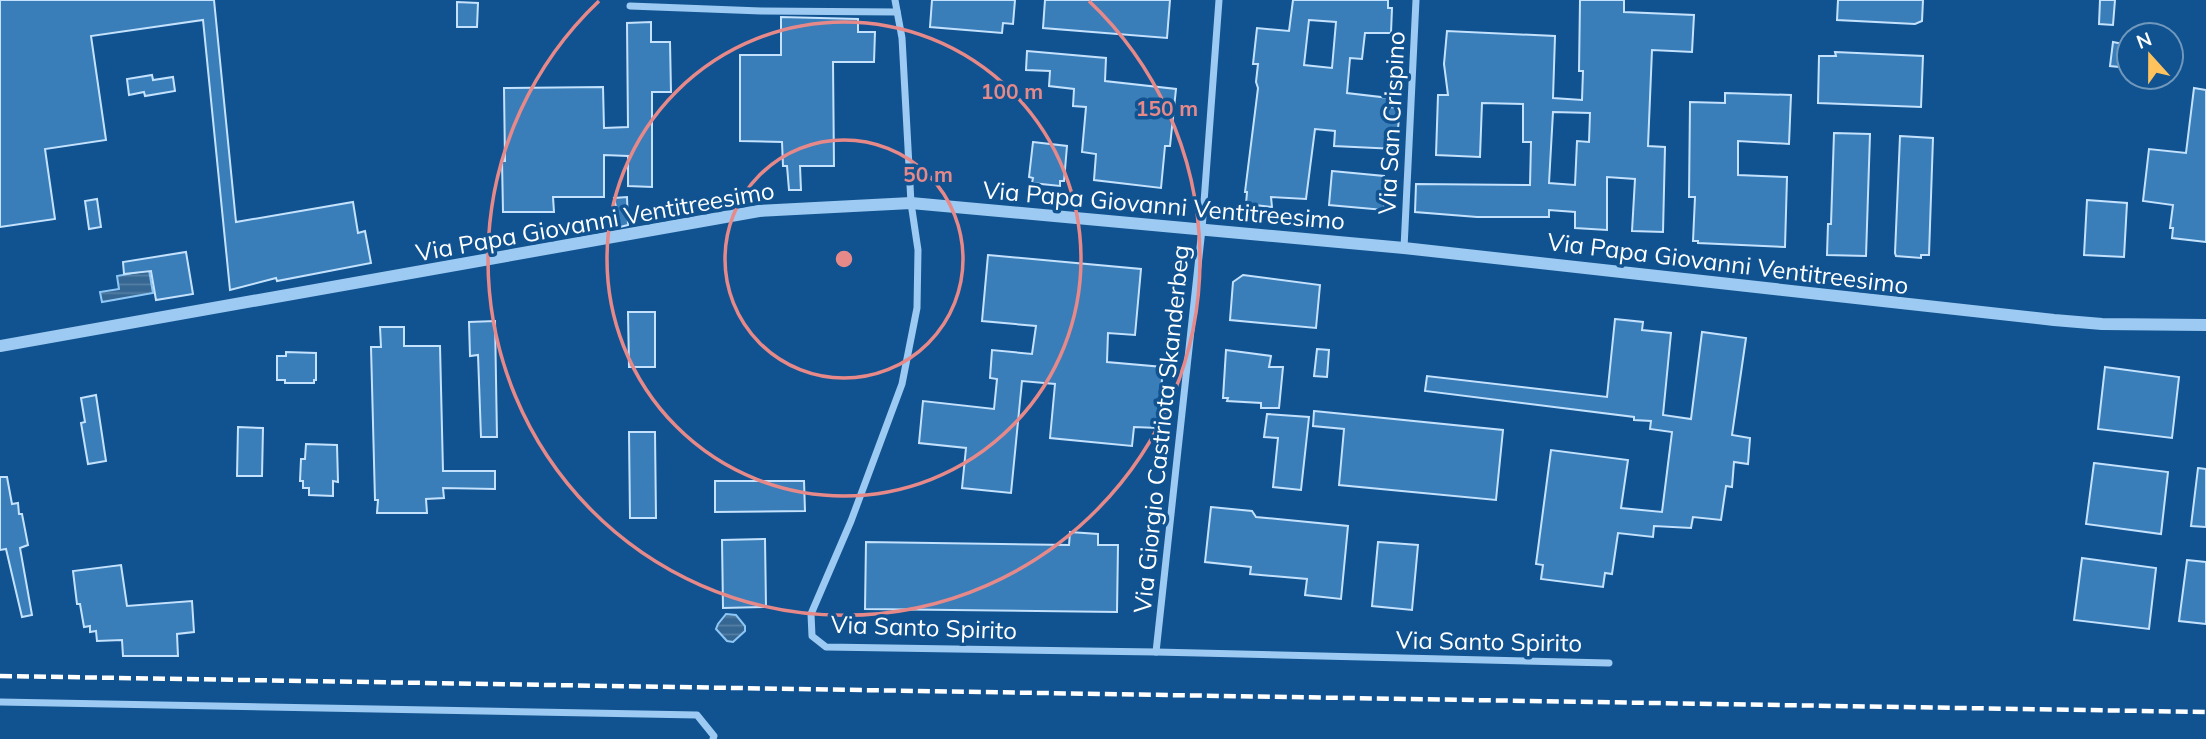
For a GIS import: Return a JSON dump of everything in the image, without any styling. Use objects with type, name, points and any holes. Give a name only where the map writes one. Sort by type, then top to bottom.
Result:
[{"type":"street","name":"Via Santo Spirito","points":[[895,0],[902,38],[911,203],[918,250],[917,308],[902,384],[851,521],[811,614],[811,636],[826,647],[1609,663]]},
{"type":"street","name":"Via Giorgio Castriota Skanderbeg","points":[[1156,652],[1202,229],[1219,0]]},
{"type":"street","name":"Via San Crispino","points":[[1404,248],[1416,0]]},
{"type":"street","points":[[630,6],[897,12]]},
{"type":"street","name":"Via Papa Giovanni Ventitreesimo","points":[[0,346],[760,211],[911,203],[1404,248],[2054,320],[2206,325]]},
{"type":"street","points":[[0,702],[697,715],[714,736],[713,739]]},
{"type":"water","points":[[149,270],[153,293],[102,302],[100,292],[119,289],[117,276]]},
{"type":"water","points":[[726,614],[736,615],[745,626],[745,631],[733,642],[727,641],[716,629]]},
{"type":"building","points":[[0,0],[214,0],[236,222],[353,202],[358,233],[365,231],[371,263],[277,281],[276,278],[230,290],[203,20],[91,36],[106,140],[45,149],[55,219],[0,227]]},
{"type":"building","points":[[932,0],[1015,0],[1013,24],[1003,23],[1002,33],[930,27]]},
{"type":"building","points":[[1045,0],[1170,0],[1167,38],[1043,28]]},
{"type":"building","points":[[1293,0],[1388,0],[1388,8],[1392,8],[1391,33],[1365,33],[1362,59],[1350,58],[1347,93],[1389,98],[1389,107],[1400,108],[1396,149],[1334,146],[1335,131],[1315,129],[1306,199],[1271,197],[1272,207],[1246,204],[1245,192],[1258,88],[1258,64],[1253,64],[1257,28],[1289,31]],"holes":[[[1309,20],[1336,22],[1332,68],[1304,65]]]},
{"type":"building","points":[[1580,0],[1624,0],[1624,12],[1694,15],[1692,52],[1652,50],[1648,146],[1665,147],[1663,232],[1632,231],[1635,179],[1607,177],[1607,230],[1575,228],[1575,212],[1549,210],[1549,217],[1477,217],[1415,212],[1416,184],[1530,185],[1531,142],[1523,142],[1523,104],[1482,103],[1480,157],[1436,155],[1438,95],[1448,95],[1444,64],[1447,31],[1555,36],[1553,98],[1582,100],[1583,71],[1579,71]],"holes":[[[1553,112],[1590,113],[1589,142],[1577,141],[1575,185],[1549,183]]]},
{"type":"building","points":[[1838,0],[1923,0],[1922,21],[1915,24],[1837,20]]},
{"type":"building","points":[[2100,0],[2115,0],[2113,25],[2099,24]]},
{"type":"building","points":[[457,2],[478,3],[477,27],[457,27]]},
{"type":"building","points":[[781,17],[858,19],[858,32],[875,32],[874,62],[833,62],[834,166],[800,166],[801,190],[789,190],[787,166],[783,166],[782,142],[740,141],[740,55],[781,55]]},
{"type":"building","points":[[651,22],[651,42],[670,42],[671,92],[652,92],[652,187],[628,186],[628,156],[604,155],[604,197],[553,197],[554,212],[503,212],[504,88],[603,87],[604,128],[628,127],[627,23]]},
{"type":"building","points":[[2113,42],[2115,67],[2110,66]]},
{"type":"building","points":[[1027,51],[1106,58],[1105,81],[1176,89],[1170,146],[1165,146],[1161,188],[1094,180],[1096,154],[1082,152],[1086,107],[1073,106],[1074,89],[1049,86],[1050,71],[1026,70]]},
{"type":"building","points":[[1835,52],[1923,56],[1921,107],[1818,103],[1819,56],[1836,56]]},
{"type":"building","points":[[152,75],[153,80],[173,77],[175,91],[145,96],[144,92],[129,95],[127,79]]},
{"type":"building","points":[[2194,88],[2206,90],[2206,242],[2172,238],[2173,228],[2170,228],[2173,205],[2143,201],[2149,149],[2186,153]]},
{"type":"building","points":[[1725,93],[1791,95],[1789,144],[1738,141],[1738,175],[1787,177],[1785,247],[1693,241],[1695,197],[1689,197],[1690,102],[1725,103]]},
{"type":"building","points":[[1834,133],[1870,134],[1866,256],[1827,255],[1828,224],[1831,224]]},
{"type":"building","points":[[1900,136],[1933,138],[1929,255],[1921,255],[1921,258],[1896,256],[1895,253]]},
{"type":"building","points":[[1033,142],[1067,146],[1064,181],[1060,181],[1060,186],[1032,183],[1033,178],[1029,177]]},
{"type":"building","points":[[1332,171],[1384,176],[1384,210],[1329,205]]},
{"type":"building","points":[[627,197],[628,225],[620,227],[614,198]]},
{"type":"building","points":[[97,199],[101,227],[89,229],[85,201]]},
{"type":"building","points":[[2087,200],[2127,203],[2124,257],[2084,255]]},
{"type":"building","points":[[186,252],[193,294],[156,300],[151,271],[124,274],[123,262]]},
{"type":"building","points":[[988,255],[1141,269],[1135,335],[1108,333],[1107,362],[1163,367],[1158,428],[1134,427],[1132,446],[1050,438],[1055,384],[1022,381],[1011,493],[962,488],[966,448],[919,443],[923,401],[994,409],[997,379],[990,378],[992,350],[1032,354],[1036,326],[982,321]]},
{"type":"building","points":[[1243,275],[1320,285],[1316,328],[1230,320],[1233,282]]},
{"type":"building","points":[[628,312],[655,312],[655,367],[629,367]]},
{"type":"building","points":[[1615,319],[1643,322],[1642,330],[1671,333],[1663,415],[1691,419],[1702,332],[1746,338],[1732,435],[1750,438],[1748,464],[1734,462],[1732,487],[1726,486],[1721,520],[1693,517],[1691,528],[1654,526],[1653,537],[1618,533],[1612,574],[1605,573],[1603,587],[1541,579],[1543,565],[1536,564],[1551,450],[1628,460],[1621,508],[1662,512],[1672,432],[1650,429],[1651,421],[1634,420],[1634,417],[1425,391],[1427,376],[1607,397]]},
{"type":"building","points":[[495,321],[497,437],[481,437],[478,355],[470,356],[469,322]]},
{"type":"building","points":[[380,327],[404,327],[404,346],[440,346],[443,471],[495,471],[495,489],[443,488],[444,498],[426,499],[427,513],[377,513],[371,347],[381,347]]},
{"type":"building","points":[[1317,349],[1329,350],[1327,377],[1314,376]]},
{"type":"building","points":[[1226,350],[1271,356],[1269,367],[1283,367],[1279,408],[1261,408],[1261,403],[1227,401],[1228,398],[1223,398]]},
{"type":"building","points":[[286,352],[316,353],[314,383],[285,383],[285,380],[277,380],[277,356],[286,356]]},
{"type":"building","points":[[2105,367],[2179,377],[2172,438],[2098,429]]},
{"type":"building","points":[[96,395],[106,461],[88,464],[81,423],[85,422],[81,398]]},
{"type":"building","points":[[1314,411],[1503,430],[1496,500],[1339,485],[1344,429],[1313,426]]},
{"type":"building","points":[[1267,414],[1309,417],[1301,490],[1273,487],[1278,438],[1264,437]]},
{"type":"building","points":[[238,427],[263,428],[262,476],[237,476]]},
{"type":"building","points":[[629,432],[655,432],[656,518],[630,518]]},
{"type":"building","points":[[306,444],[337,445],[338,482],[333,481],[333,496],[309,495],[309,488],[303,488],[303,481],[300,481],[301,459],[305,459]]},
{"type":"building","points":[[2094,463],[2168,472],[2161,534],[2086,524]]},
{"type":"building","points":[[2198,468],[2206,469],[2206,527],[2191,526]]},
{"type":"building","points":[[0,477],[7,477],[12,504],[18,503],[28,545],[20,548],[32,615],[22,617],[6,549],[0,550]]},
{"type":"building","points":[[715,481],[804,481],[805,511],[715,512]]},
{"type":"building","points":[[1211,507],[1252,511],[1256,517],[1348,526],[1341,599],[1305,595],[1307,579],[1250,574],[1251,567],[1205,562]]},
{"type":"building","points":[[1070,532],[1098,534],[1098,545],[1118,545],[1117,612],[865,609],[866,542],[1069,545]]},
{"type":"building","points":[[765,539],[766,607],[723,608],[722,540]]},
{"type":"building","points":[[1378,542],[1418,545],[1412,610],[1372,606]]},
{"type":"building","points":[[2082,558],[2156,568],[2149,629],[2074,620]]},
{"type":"building","points":[[2187,560],[2206,562],[2206,624],[2179,621]]},
{"type":"building","points":[[121,565],[127,606],[192,601],[194,632],[177,634],[178,656],[123,656],[122,640],[97,641],[96,631],[90,632],[90,626],[84,627],[80,604],[77,604],[73,571]]},
{"type":"railway","points":[[0,676],[2206,712]]}]
